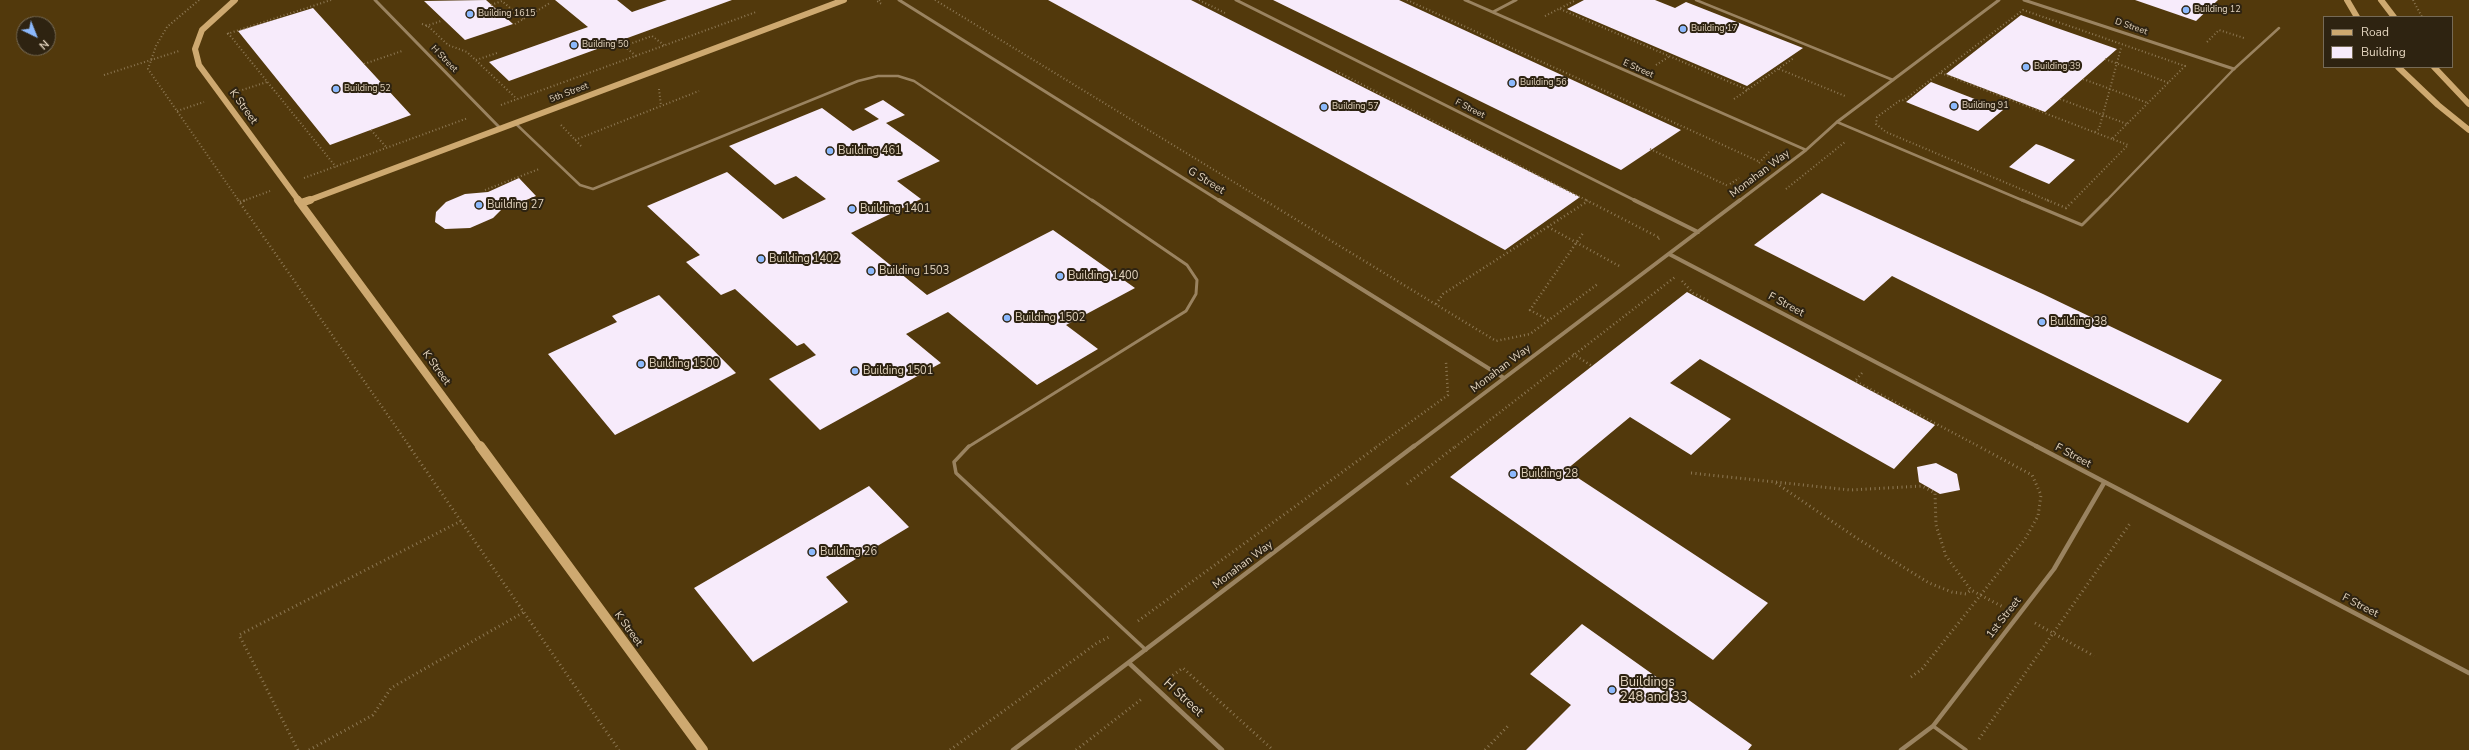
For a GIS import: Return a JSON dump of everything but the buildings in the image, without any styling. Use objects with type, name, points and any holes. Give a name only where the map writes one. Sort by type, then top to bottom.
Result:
[{"type":"street","name":"K Street","points":[[235,0],[202,30],[196,45],[196,56],[199,65],[703,750]]},
{"type":"street","name":"H Street","points":[[375,0],[501,128]]},
{"type":"street","name":"5th Street","points":[[301,203],[844,0]]},
{"type":"street","name":"G Street","points":[[899,0],[1504,378]]},
{"type":"street","name":"F Street","points":[[1236,0],[1698,232]]},
{"type":"street","name":"E Street","points":[[1465,0],[1806,150]]},
{"type":"street","points":[[1493,12],[1516,0]]},
{"type":"street","name":"Monahan Way","points":[[1013,750],[1806,150],[1837,122],[1999,0]]},
{"type":"street","name":"D Street","points":[[2024,0],[2234,69]]},
{"type":"street","points":[[2347,0],[2356,16]]},
{"type":"street","points":[[2381,0],[2393,16]]},
{"type":"street","points":[[2399,68],[2438,106],[2469,130]]},
{"type":"street","points":[[2435,68],[2469,104]]},
{"type":"street","name":"F Street","points":[[1669,254],[2469,673]]},
{"type":"street","name":"1st Street","points":[[1901,750],[1933,726],[2054,569],[2104,483]]},
{"type":"street","name":"H Street","points":[[1129,663],[1222,750]]},
{"type":"lane","points":[[1696,0],[1893,80]]},
{"type":"lane","points":[[1837,122],[2082,225],[2234,69],[2279,28]]},
{"type":"lane","points":[[515,123],[580,185],[593,189],[858,81],[878,76],[898,76],[920,86],[1085,195],[1187,265],[1197,280],[1196,294],[1186,310],[970,445],[954,462],[956,473],[1146,650]]},
{"type":"lane","points":[[1933,726],[1966,750]]},
{"type":"path","points":[[199,0],[167,27],[156,46],[148,70],[619,750]]},
{"type":"path","points":[[880,0],[877,1],[884,5]]},
{"type":"path","points":[[935,0],[1496,341],[1514,339],[1530,334],[1603,280]]},
{"type":"path","points":[[1199,0],[1227,15]]},
{"type":"path","points":[[1407,0],[1761,162]]},
{"type":"path","points":[[1540,13],[1547,16],[1576,0]]},
{"type":"path","points":[[2414,0],[2422,16]]},
{"type":"path","points":[[491,4],[502,1],[523,19]]},
{"type":"path","points":[[515,24],[550,3]]},
{"type":"path","points":[[1560,9],[1748,90]]},
{"type":"path","points":[[1786,189],[1877,117],[1904,100],[1941,73],[2023,10],[2185,66],[2112,139]]},
{"type":"path","points":[[240,202],[759,11]]},
{"type":"path","points":[[420,24],[428,26],[448,45],[467,52],[517,100]]},
{"type":"path","points":[[225,29],[336,167]]},
{"type":"path","points":[[2095,132],[2099,129],[2125,32]]},
{"type":"path","points":[[638,41],[652,36],[683,60]]},
{"type":"path","points":[[364,64],[407,49]]},
{"type":"path","points":[[476,60],[497,53]]},
{"type":"path","points":[[1655,66],[1670,56]]},
{"type":"path","points":[[1734,100],[1796,57]]},
{"type":"path","points":[[2105,59],[2169,82]]},
{"type":"path","points":[[1779,68],[1848,97]]},
{"type":"path","points":[[1333,69],[1660,238],[1654,242]]},
{"type":"path","points":[[1877,117],[1876,124],[1886,132],[2066,208],[2128,145],[1941,73]]},
{"type":"path","points":[[2083,79],[2148,103]]},
{"type":"path","points":[[574,140],[699,91]]},
{"type":"path","points":[[2060,99],[2127,124]]},
{"type":"path","points":[[371,130],[402,165]]},
{"type":"path","points":[[1650,149],[1728,186]]},
{"type":"path","points":[[485,190],[556,162]]},
{"type":"path","points":[[1436,304],[1443,294],[1588,200]]},
{"type":"path","points":[[1548,227],[1621,267]]},
{"type":"path","points":[[1548,320],[1530,310],[1583,234]]},
{"type":"path","points":[[1615,271],[1627,263]]},
{"type":"path","points":[[1407,484],[1674,276],[1681,280],[1693,292],[1709,302]]},
{"type":"path","points":[[1573,354],[1592,366]]},
{"type":"path","points":[[950,750],[1097,643],[1144,619],[1448,395],[1447,363],[1440,359]]},
{"type":"path","points":[[1874,362],[1855,380],[2032,475],[2041,495],[2038,516],[2026,539],[1922,669],[1910,677]]},
{"type":"path","points":[[1691,473],[1850,490],[1922,486],[1935,493],[1936,526],[1946,556],[1971,590],[2019,614],[2094,656]]},
{"type":"path","points":[[1776,482],[1855,537],[1929,583],[1952,592],[1966,594],[1971,590]]},
{"type":"path","points":[[298,750],[239,635],[461,522]]},
{"type":"path","points":[[1976,744],[2131,522]]},
{"type":"path","points":[[309,750],[372,714],[391,688],[524,612]]},
{"type":"path","points":[[1076,750],[1183,668],[1273,750]]},
{"type":"path","points":[[1485,750],[1508,726]]},
{"type":"place","name":"Building 12","points":[[2186,10]]},
{"type":"place","name":"Building 1615","points":[[470,14]]},
{"type":"place","name":"Building 17","points":[[1683,29]]},
{"type":"place","name":"Building 50","points":[[574,45]]},
{"type":"place","name":"Building 39","points":[[2026,67]]},
{"type":"place","name":"Building 56","points":[[1512,83]]},
{"type":"place","name":"Building 52","points":[[336,89]]},
{"type":"place","name":"Building 91","points":[[1954,106]]},
{"type":"place","name":"Building 57","points":[[1324,107]]},
{"type":"place","name":"Building 461","points":[[830,151]]},
{"type":"place","name":"Building 27","points":[[479,205]]},
{"type":"place","name":"Building 1401","points":[[852,209]]},
{"type":"place","name":"Building 1402","points":[[761,259]]},
{"type":"place","name":"Building 1503","points":[[871,271]]},
{"type":"place","name":"Building 1400","points":[[1060,276]]},
{"type":"place","name":"Building 1502","points":[[1007,318]]},
{"type":"place","name":"Building 38","points":[[2042,322]]},
{"type":"place","name":"Building 1500","points":[[641,364]]},
{"type":"place","name":"Building 1501","points":[[855,371]]},
{"type":"place","name":"Building 28","points":[[1513,474]]},
{"type":"place","name":"Building 26","points":[[812,552]]},
{"type":"place","name":"Buildings 248 and 33","points":[[1612,690]]}]
